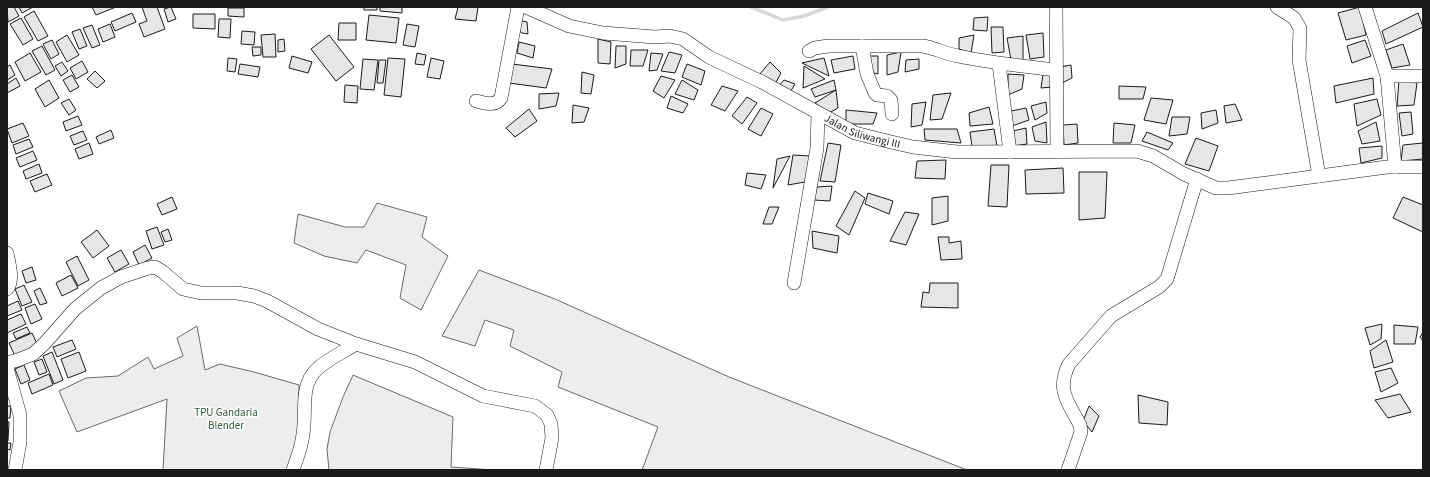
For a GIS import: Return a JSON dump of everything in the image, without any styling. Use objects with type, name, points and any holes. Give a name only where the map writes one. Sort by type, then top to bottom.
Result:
[{"type":"street","points":[[476,101],[492,104],[498,102],[501,98],[518,7]]},
{"type":"street","name":"Jalan Siliwangi III","points":[[526,7],[569,26],[603,33],[655,37],[670,36],[683,40],[709,57],[762,82],[856,133],[913,147],[956,152],[1136,152],[1153,156],[1184,174],[1197,178],[1216,188],[1228,188],[1319,176]]},
{"type":"street","points":[[1056,7],[1057,151]]},
{"type":"street","points":[[1276,7],[1294,18],[1300,28],[1299,60],[1319,176],[1395,167],[1423,167]]},
{"type":"street","points":[[1365,7],[1387,76],[1395,167]]},
{"type":"street","points":[[809,51],[822,46],[923,46],[934,48],[946,54],[999,64],[1056,70]]},
{"type":"street","points":[[862,46],[867,74],[875,93],[877,95],[888,96],[892,100],[892,114]]},
{"type":"street","points":[[999,64],[1010,152]]},
{"type":"street","points":[[1387,76],[1423,76]]},
{"type":"street","points":[[794,283],[817,148],[818,113]]},
{"type":"street","points":[[1068,470],[1081,432],[1080,425],[1063,391],[1063,378],[1065,371],[1069,364],[1111,316],[1164,284],[1169,274],[1197,178]]},
{"type":"street","points":[[7,253],[11,277],[10,285],[7,289]]},
{"type":"street","points":[[7,363],[33,354],[44,344],[75,309],[101,288],[121,277],[148,268],[155,268],[163,272],[183,289],[201,293],[237,293],[254,296],[267,301],[318,329],[356,344],[415,362],[483,396],[535,406],[547,415],[551,424],[552,438],[546,470]]},
{"type":"street","points":[[294,470],[305,422],[306,384],[310,377],[322,365],[356,344]]},
{"type":"street","points":[[7,368],[20,415],[20,442],[15,470]]},
{"type":"shaded area","points":[[377,203],[427,217],[422,237],[448,256],[421,310],[400,298],[406,265],[366,250],[357,263],[324,256],[294,243],[298,214],[345,227],[364,227]]},
{"type":"shaded area","points":[[479,270],[555,299],[729,377],[967,470],[642,470],[658,427],[558,387],[562,372],[510,346],[514,330],[485,320],[475,346],[442,336]]},
{"type":"shaded area","name":"TPU Gandaria Blender","points":[[197,326],[205,370],[220,364],[299,385],[298,436],[288,470],[163,470],[167,399],[77,432],[59,391],[86,378],[118,376],[148,357],[154,369],[183,356],[177,338]]},
{"type":"shaded area","points":[[353,375],[453,417],[451,467],[493,470],[329,470],[327,449],[330,432]]},
{"type":"building","points":[[7,7],[14,7],[19,16],[8,22]]},
{"type":"building","points":[[19,7],[33,7],[22,13]]},
{"type":"building","points":[[92,7],[116,7],[96,15]]},
{"type":"building","points":[[142,7],[157,7],[165,29],[144,37],[139,24],[147,21]]},
{"type":"building","points":[[171,7],[176,19],[168,22],[164,9]]},
{"type":"building","points":[[364,7],[377,7],[377,10],[364,10]]},
{"type":"building","points":[[380,7],[402,7],[402,13],[380,11]]},
{"type":"building","points":[[458,7],[478,7],[476,21],[455,19]]},
{"type":"building","points":[[1360,7],[1366,35],[1346,40],[1338,13]]},
{"type":"building","points":[[228,8],[244,8],[244,17],[228,16]]},
{"type":"building","points":[[34,11],[48,36],[38,41],[24,17]]},
{"type":"building","points":[[132,13],[136,22],[115,31],[111,22]]},
{"type":"building","points":[[1418,13],[1423,27],[1386,44],[1382,31]]},
{"type":"building","points":[[193,14],[215,14],[215,29],[193,28]]},
{"type":"building","points":[[369,15],[399,18],[396,43],[366,40]]},
{"type":"building","points":[[988,17],[987,31],[973,30],[974,18]]},
{"type":"building","points":[[21,18],[33,39],[23,45],[10,24]]},
{"type":"building","points":[[219,19],[231,19],[230,38],[218,37]]},
{"type":"building","points":[[518,20],[527,22],[528,34],[522,33],[517,29]]},
{"type":"building","points":[[339,23],[356,23],[356,40],[338,40]]},
{"type":"building","points":[[110,24],[115,37],[103,42],[98,29]]},
{"type":"building","points":[[407,24],[419,26],[415,47],[403,45]]},
{"type":"building","points":[[92,25],[100,45],[92,48],[83,28]]},
{"type":"building","points":[[991,27],[1003,27],[1004,52],[992,53]]},
{"type":"building","points":[[80,29],[87,46],[79,49],[72,32]]},
{"type":"building","points":[[242,31],[255,32],[254,45],[241,44]]},
{"type":"building","points":[[1043,33],[1044,57],[1030,59],[1026,35]]},
{"type":"building","points":[[275,34],[276,57],[263,57],[261,35]]},
{"type":"building","points":[[67,35],[79,55],[67,62],[56,42]]},
{"type":"building","points":[[329,35],[354,67],[336,81],[311,49]]},
{"type":"building","points":[[974,35],[971,53],[959,49],[959,38]]},
{"type":"building","points":[[1023,36],[1023,61],[1011,60],[1007,38]]},
{"type":"building","points":[[284,39],[285,51],[278,52],[278,40]]},
{"type":"building","points":[[598,39],[611,42],[610,64],[598,63]]},
{"type":"building","points":[[52,40],[59,54],[51,59],[43,44]]},
{"type":"building","points":[[1365,40],[1371,56],[1352,63],[1347,46]]},
{"type":"building","points":[[519,42],[535,46],[533,58],[517,53]]},
{"type":"building","points":[[1403,44],[1410,65],[1392,68],[1386,50]]},
{"type":"building","points":[[42,46],[55,70],[46,75],[32,51]]},
{"type":"building","points":[[616,46],[626,46],[626,64],[615,68]]},
{"type":"building","points":[[252,47],[261,47],[261,55],[253,56]]},
{"type":"building","points":[[631,50],[648,50],[643,66],[630,66]]},
{"type":"building","points":[[669,52],[682,55],[675,73],[661,71]]},
{"type":"building","points":[[901,52],[898,72],[887,75],[887,55]]},
{"type":"building","points":[[30,53],[41,72],[25,81],[15,62]]},
{"type":"building","points":[[417,53],[426,55],[424,65],[415,64]]},
{"type":"building","points":[[651,53],[663,54],[657,70],[649,71]]},
{"type":"building","points":[[292,56],[312,62],[308,73],[289,68]]},
{"type":"building","points":[[853,56],[855,69],[834,73],[831,60]]},
{"type":"building","points":[[868,56],[878,56],[878,74],[870,72]]},
{"type":"building","points":[[228,58],[237,59],[235,72],[227,71]]},
{"type":"building","points":[[388,58],[405,59],[401,97],[384,95]]},
{"type":"building","points":[[431,58],[444,61],[440,79],[427,77]]},
{"type":"building","points":[[824,58],[829,76],[802,63]]},
{"type":"building","points":[[363,59],[378,60],[374,90],[360,89]]},
{"type":"building","points":[[919,59],[919,69],[905,72],[906,60]]},
{"type":"building","points":[[379,60],[386,60],[383,83],[377,83]]},
{"type":"building","points":[[82,61],[88,72],[76,79],[70,68]]},
{"type":"building","points":[[62,62],[68,71],[61,76],[55,66]]},
{"type":"building","points":[[770,62],[781,73],[775,84],[760,74]]},
{"type":"building","points":[[240,64],[260,67],[258,77],[238,74]]},
{"type":"building","points":[[512,64],[552,69],[546,88],[509,83]]},
{"type":"building","points":[[687,64],[705,71],[701,85],[682,77]]},
{"type":"building","points":[[10,65],[15,75],[7,80],[7,67]]},
{"type":"building","points":[[1071,65],[1072,78],[1060,84],[1060,67]]},
{"type":"building","points":[[804,66],[825,79],[803,88]]},
{"type":"building","points":[[95,71],[105,81],[97,88],[87,79]]},
{"type":"building","points":[[582,72],[594,75],[591,94],[581,93]]},
{"type":"building","points":[[1008,74],[1024,75],[1022,89],[1008,95]]},
{"type":"building","points":[[1043,74],[1051,74],[1053,87],[1041,88]]},
{"type":"building","points":[[72,75],[79,87],[70,92],[63,80]]},
{"type":"building","points":[[661,76],[675,80],[664,98],[653,91]]},
{"type":"building","points":[[16,78],[20,86],[7,93],[7,84]]},
{"type":"building","points":[[1373,78],[1374,94],[1336,103],[1334,86]]},
{"type":"building","points":[[49,80],[59,98],[45,107],[35,89]]},
{"type":"building","points":[[682,80],[698,90],[694,100],[675,94]]},
{"type":"building","points":[[784,80],[795,84],[789,94],[778,87]]},
{"type":"building","points":[[834,80],[836,90],[815,97],[811,89]]},
{"type":"building","points":[[1399,80],[1417,83],[1414,105],[1397,106]]},
{"type":"building","points":[[345,85],[358,86],[357,103],[344,102]]},
{"type":"building","points":[[722,86],[738,91],[725,111],[711,105]]},
{"type":"building","points":[[1119,86],[1146,87],[1143,99],[1119,99]]},
{"type":"building","points":[[836,90],[838,108],[829,113],[815,103]]},
{"type":"building","points":[[559,93],[556,106],[539,109],[539,94]]},
{"type":"building","points":[[951,93],[942,119],[930,120],[933,95]]},
{"type":"building","points":[[671,96],[688,104],[683,113],[667,108]]},
{"type":"building","points":[[747,97],[757,103],[742,124],[732,116]]},
{"type":"building","points":[[1151,98],[1173,100],[1166,124],[1144,120]]},
{"type":"building","points":[[69,99],[76,110],[69,115],[61,103]]},
{"type":"building","points":[[1377,99],[1381,115],[1357,126],[1354,104]]},
{"type":"building","points":[[926,102],[922,125],[911,127],[912,104]]},
{"type":"building","points":[[1046,102],[1047,113],[1035,120],[1031,106]]},
{"type":"building","points":[[1235,104],[1242,120],[1226,123],[1224,106]]},
{"type":"building","points":[[573,105],[589,108],[584,122],[572,123]]},
{"type":"building","points":[[989,107],[993,124],[970,126],[969,113]]},
{"type":"building","points":[[761,108],[773,114],[761,136],[748,129]]},
{"type":"building","points":[[1026,108],[1029,120],[1012,126],[1011,111]]},
{"type":"building","points":[[529,109],[537,121],[515,137],[506,128]]},
{"type":"building","points":[[846,110],[877,113],[873,124],[846,124]]},
{"type":"building","points":[[1216,110],[1218,123],[1202,129],[1201,113]]},
{"type":"building","points":[[1411,112],[1413,134],[1402,136],[1399,113]]},
{"type":"building","points":[[78,116],[82,125],[66,131],[63,122]]},
{"type":"building","points":[[1172,117],[1190,117],[1187,134],[1169,136]]},
{"type":"building","points":[[1046,122],[1047,143],[1035,141],[1032,127]]},
{"type":"building","points":[[1376,122],[1380,141],[1362,144],[1358,131]]},
{"type":"building","points":[[23,123],[29,136],[12,143],[7,129]]},
{"type":"building","points":[[1114,123],[1135,125],[1131,143],[1113,143]]},
{"type":"building","points":[[1077,124],[1078,143],[1064,145],[1063,125]]},
{"type":"building","points":[[1026,128],[1027,144],[1014,146],[1013,131]]},
{"type":"building","points":[[924,129],[957,129],[961,143],[925,140]]},
{"type":"building","points":[[994,129],[997,146],[972,147],[970,132]]},
{"type":"building","points":[[111,130],[114,138],[99,144],[96,137]]},
{"type":"building","points":[[83,131],[87,140],[74,145],[70,136]]},
{"type":"building","points":[[1147,132],[1173,143],[1168,150],[1142,141]]},
{"type":"building","points":[[1196,138],[1218,146],[1209,171],[1185,164]]},
{"type":"building","points":[[29,139],[33,147],[16,154],[13,145]]},
{"type":"building","points":[[89,143],[93,154],[79,159],[75,149]]},
{"type":"building","points":[[828,143],[841,145],[835,182],[820,181]]},
{"type":"building","points":[[1423,143],[1423,159],[1401,161],[1403,145]]},
{"type":"building","points":[[1382,146],[1382,158],[1361,163],[1359,148]]},
{"type":"building","points":[[33,151],[37,160],[20,167],[16,158]]},
{"type":"building","points":[[793,155],[810,156],[805,182],[788,185]]},
{"type":"building","points":[[790,156],[773,188],[777,159]]},
{"type":"building","points":[[946,160],[945,179],[915,178],[917,161]]},
{"type":"building","points":[[39,164],[42,173],[26,179],[23,171]]},
{"type":"building","points":[[991,165],[1009,165],[1007,207],[988,206]]},
{"type":"building","points":[[1063,168],[1064,193],[1026,194],[1025,170]]},
{"type":"building","points":[[1079,172],[1107,172],[1105,218],[1079,220]]},
{"type":"building","points":[[747,173],[766,175],[761,189],[745,185]]},
{"type":"building","points":[[47,174],[52,185],[35,192],[30,181]]},
{"type":"building","points":[[832,186],[830,201],[814,200],[817,187]]},
{"type":"building","points":[[855,191],[865,198],[849,235],[836,226]]},
{"type":"building","points":[[868,193],[893,201],[889,214],[865,204]]},
{"type":"building","points":[[948,196],[948,221],[932,225],[932,198]]},
{"type":"building","points":[[172,197],[177,209],[162,215],[157,204]]},
{"type":"building","points":[[1403,197],[1423,205],[1423,232],[1393,218]]},
{"type":"building","points":[[769,207],[779,207],[772,224],[763,224]]},
{"type":"building","points":[[905,212],[919,214],[906,245],[890,241]]},
{"type":"building","points":[[157,227],[164,245],[152,249],[146,231]]},
{"type":"building","points":[[168,229],[172,240],[165,242],[161,232]]},
{"type":"building","points":[[97,230],[109,246],[93,258],[81,242]]},
{"type":"building","points":[[812,231],[839,236],[837,253],[813,248]]},
{"type":"building","points":[[938,237],[949,237],[949,243],[961,241],[962,259],[941,260]]},
{"type":"building","points":[[145,245],[152,258],[139,265],[133,252]]},
{"type":"building","points":[[121,250],[129,264],[115,272],[107,258]]},
{"type":"building","points":[[77,256],[89,280],[78,286],[66,262]]},
{"type":"building","points":[[32,267],[36,280],[26,283],[22,271]]},
{"type":"building","points":[[71,275],[78,288],[62,296],[56,283]]},
{"type":"building","points":[[930,283],[958,283],[958,308],[921,307],[923,292],[929,293]]},
{"type":"building","points":[[24,285],[32,302],[22,306],[15,289]]},
{"type":"building","points":[[40,288],[47,303],[40,305],[34,291]]},
{"type":"building","points":[[18,301],[22,310],[7,316],[7,306]]},
{"type":"building","points":[[35,304],[42,319],[31,324],[25,308]]},
{"type":"building","points":[[21,314],[26,324],[7,333],[7,320]]},
{"type":"building","points":[[1382,324],[1381,339],[1370,345],[1365,328]]},
{"type":"building","points":[[1394,325],[1418,327],[1415,344],[1394,344]]},
{"type":"building","points":[[27,327],[30,333],[16,339],[13,333]]},
{"type":"building","points":[[1423,332],[1423,341],[1420,337]]},
{"type":"building","points":[[32,333],[38,346],[15,356],[9,343]]},
{"type":"building","points":[[72,340],[76,349],[57,357],[53,347]]},
{"type":"building","points":[[1386,340],[1393,362],[1374,368],[1370,351]]},
{"type":"building","points":[[52,352],[63,380],[54,384],[43,356]]},
{"type":"building","points":[[79,352],[86,371],[68,378],[61,359]]},
{"type":"building","points":[[42,359],[47,372],[39,375],[34,362]]},
{"type":"building","points":[[24,365],[30,380],[21,384],[15,369]]},
{"type":"building","points":[[1391,368],[1398,383],[1381,392],[1375,372]]},
{"type":"building","points":[[49,374],[53,385],[32,394],[28,383]]},
{"type":"building","points":[[1400,394],[1411,412],[1388,418],[1375,400]]},
{"type":"building","points":[[1138,395],[1168,402],[1167,425],[1139,423]]},
{"type":"building","points":[[7,406],[11,406],[10,418],[7,418]]},
{"type":"building","points":[[1089,406],[1099,416],[1092,432],[1083,421]]},
{"type":"building","points":[[7,422],[9,422],[8,441],[7,441]]},
{"type":"building","points":[[7,443],[11,443],[10,450],[7,449]]},
{"type":"waterway","points":[[751,7],[783,20],[804,16],[828,7]]}]
